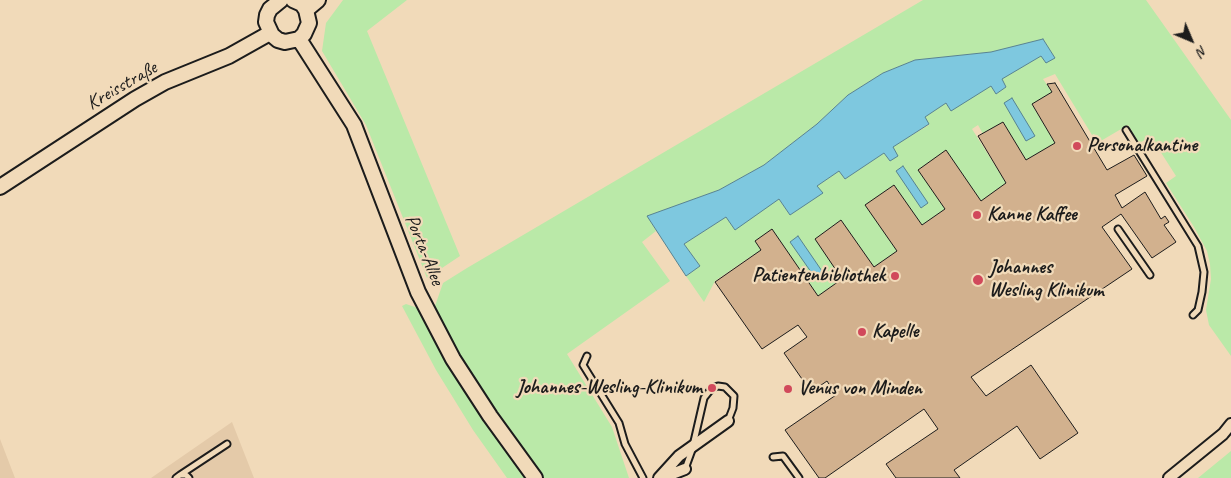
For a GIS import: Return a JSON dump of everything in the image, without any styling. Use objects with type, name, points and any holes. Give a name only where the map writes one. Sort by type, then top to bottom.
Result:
[{"type":"street","points":[[281,0],[270,9],[266,22],[270,33],[278,40],[285,42],[299,39],[309,23],[306,10],[302,4],[293,0]]},
{"type":"street","points":[[306,10],[318,0]]},
{"type":"street","name":"Kreisstraße","points":[[0,187],[135,99],[165,82],[229,56],[270,33]]},
{"type":"street","name":"Porta-Allee","points":[[299,39],[354,125],[418,292],[453,359],[531,475]]},
{"type":"street","points":[[661,478],[672,462],[728,422]]},
{"type":"street","points":[[1169,478],[1223,434],[1231,424]]},
{"type":"street","points":[[661,478],[685,469]]},
{"type":"lane","points":[[1126,130],[1198,246],[1204,272],[1198,310],[1193,316]]},
{"type":"lane","points":[[1118,229],[1150,275]]},
{"type":"lane","points":[[587,356],[583,365],[619,423],[625,444],[642,478]]},
{"type":"lane","points":[[685,469],[694,445],[704,398],[712,388],[718,386],[725,387],[734,396],[733,408],[728,422]]},
{"type":"lane","points":[[178,477],[227,444]]},
{"type":"lane","points":[[773,457],[783,456],[799,478]]},
{"type":"lane","points":[[178,477],[186,475],[189,478]]},
{"type":"shaded area","points":[[232,422],[254,478],[151,478]]},
{"type":"shaded area","points":[[0,439],[15,478],[0,478]]},
{"type":"green space","points":[[343,0],[407,0],[367,31],[460,256],[427,278],[366,125],[322,51],[326,23]]},
{"type":"green space","points":[[923,0],[1146,0],[1231,120],[1231,356],[1209,325],[1206,310],[1211,279],[1210,264],[1207,251],[1194,227],[1166,183],[1176,176],[1151,137],[1139,143],[1128,125],[1099,142],[1094,134],[1092,135],[1055,74],[1043,79],[1052,92],[1032,105],[1055,143],[1026,160],[1003,122],[983,134],[978,125],[972,129],[1006,183],[981,201],[946,150],[918,170],[945,209],[922,225],[894,185],[865,205],[897,251],[874,267],[841,220],[815,239],[842,279],[818,296],[772,229],[755,241],[767,258],[753,255],[715,281],[704,302],[686,276],[700,266],[684,244],[726,217],[735,229],[779,199],[790,215],[822,193],[817,186],[839,171],[845,179],[884,153],[890,161],[892,147],[929,125],[925,117],[946,103],[951,110],[991,86],[996,94],[1006,87],[1001,79],[1041,56],[1055,58],[1043,39],[991,52],[915,60],[883,73],[848,95],[817,124],[764,165],[719,190],[648,216],[656,231],[642,242],[670,281],[567,354],[612,427],[629,478],[544,478],[459,357],[435,306],[443,283]]},
{"type":"green space","points":[[406,304],[421,309],[446,358],[525,478],[507,478],[473,430],[436,370],[402,306]]},
{"type":"green space","points":[[1231,451],[1231,478],[1198,478]]},
{"type":"water","points":[[1043,39],[1055,58],[1046,63],[1041,56],[1002,79],[1006,87],[996,94],[991,86],[951,111],[946,103],[925,117],[929,124],[893,147],[898,156],[890,161],[884,153],[845,179],[839,171],[817,186],[823,193],[790,215],[779,199],[735,230],[726,217],[684,244],[700,266],[686,276],[647,216],[719,190],[764,165],[817,124],[848,95],[883,73],[915,60],[991,52]]},
{"type":"water","points":[[1012,98],[1035,136],[1026,141],[1004,103]]},
{"type":"water","points":[[903,166],[928,203],[921,208],[896,171]]},
{"type":"water","points":[[798,236],[824,274],[816,279],[790,242]]},
{"type":"building","name":"Johannes Wesling Klinikum","points":[[1055,83],[1107,170],[1134,155],[1147,176],[1115,195],[1122,208],[1145,192],[1161,219],[1165,216],[1169,222],[1164,225],[1176,242],[1152,258],[1121,214],[1102,227],[1132,269],[971,377],[986,396],[1031,365],[1078,433],[1040,459],[1017,426],[954,470],[960,478],[896,478],[886,464],[938,429],[924,409],[825,478],[819,478],[785,430],[836,395],[827,381],[811,392],[784,353],[807,337],[798,325],[762,349],[715,282],[761,250],[755,241],[772,229],[818,296],[842,279],[815,239],[841,220],[874,267],[897,251],[865,205],[894,185],[922,225],[945,209],[918,170],[946,150],[981,201],[1006,183],[978,136],[1003,122],[1026,160],[1055,143],[1032,104],[1052,92],[1047,84]]},
{"type":"place","name":"Personalkantine","points":[[1077,146]]},
{"type":"place","name":"Kanne Kaffee","points":[[977,215]]},
{"type":"place","name":"Patientenbibliothek","points":[[895,276]]},
{"type":"place","name":"Johannes Wesling Klinikum","points":[[978,280]]},
{"type":"place","name":"Kapelle","points":[[862,332]]},
{"type":"place","name":"Johannes-Wesling-Klinikum","points":[[712,388]]},
{"type":"place","name":"Venus von Minden","points":[[788,389]]}]
